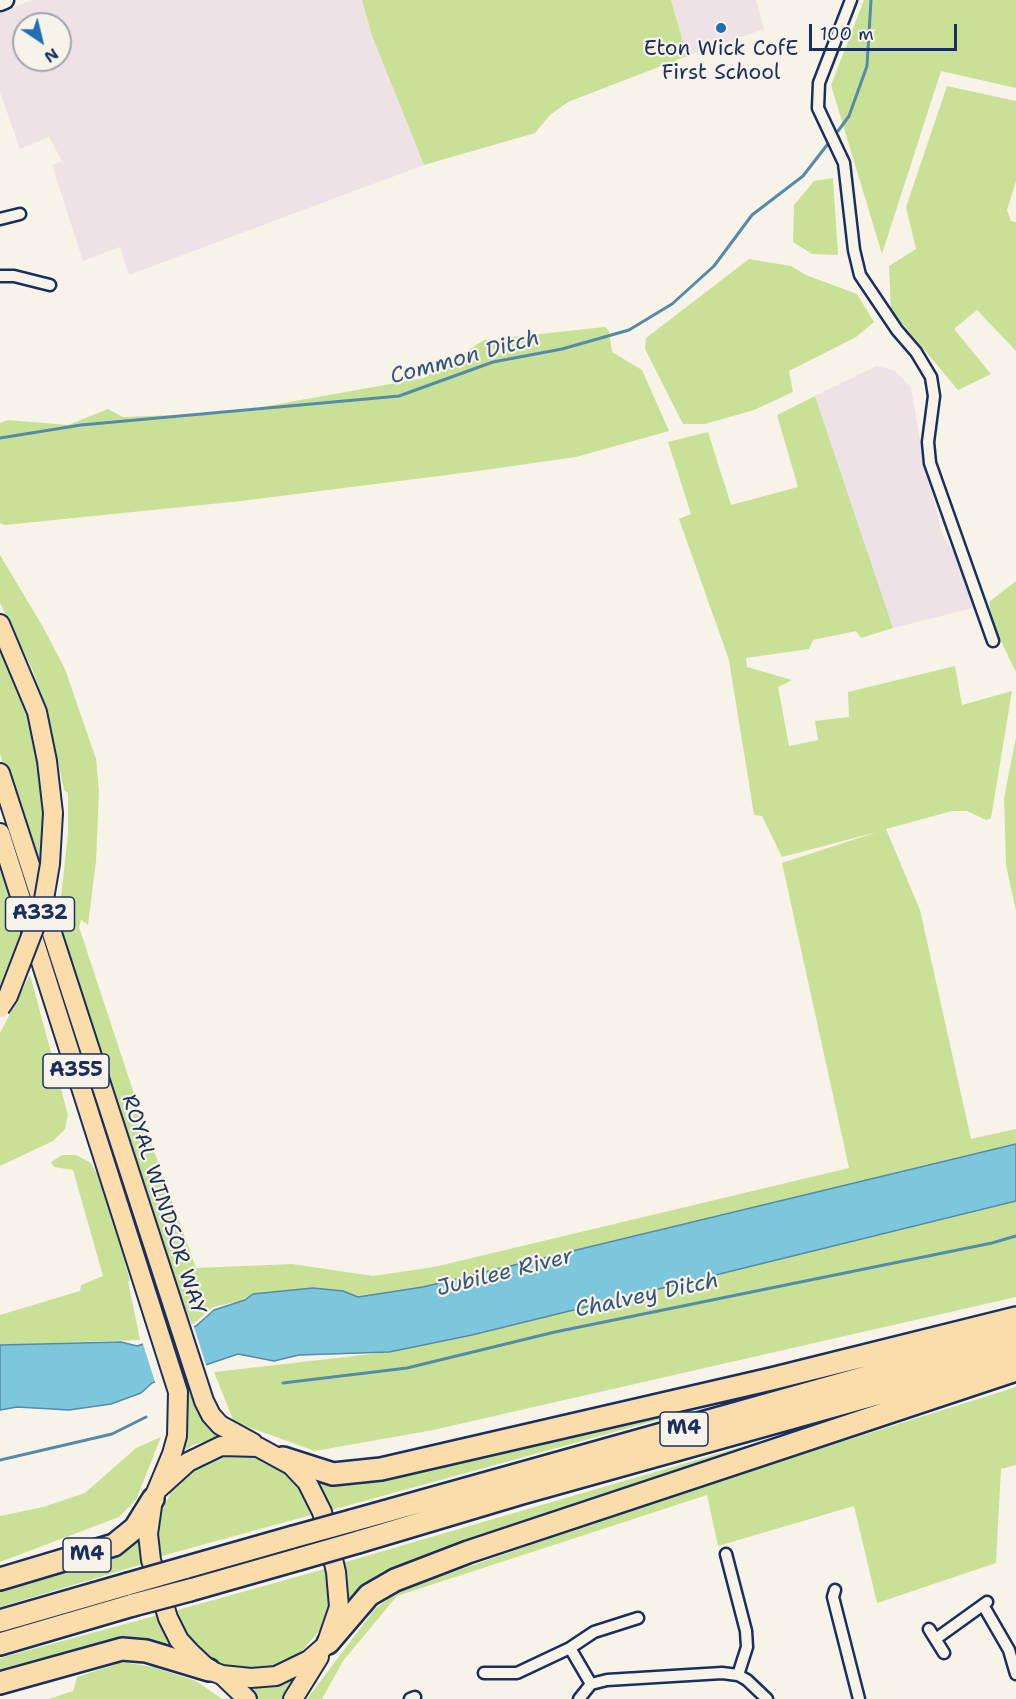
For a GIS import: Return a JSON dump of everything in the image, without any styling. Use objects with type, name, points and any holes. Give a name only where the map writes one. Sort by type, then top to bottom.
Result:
[{"type":"highway","name":"M4","points":[[275,1454],[333,1474],[381,1469],[771,1379],[1016,1318]]},
{"type":"highway","name":"M4","points":[[0,1621],[1016,1335]]},
{"type":"highway","name":"M4","points":[[0,1644],[522,1493],[1016,1355]]},
{"type":"highway","name":"M4","points":[[327,1644],[369,1595],[395,1580],[468,1552],[1016,1370]]},
{"type":"highway","name":"M4","points":[[0,1579],[114,1545],[135,1528],[155,1495]]},
{"type":"highway","points":[[0,1683],[122,1649],[146,1651],[216,1672]]},
{"type":"main road","points":[[0,2],[5,0]]},
{"type":"main road","name":"A332","points":[[0,624],[37,712],[47,761],[53,813],[50,864],[43,905],[8,996],[0,1008]]},
{"type":"main road","name":"ROYAL WINDSOR WAY","points":[[0,773],[207,1408],[215,1420],[229,1431],[275,1454]]},
{"type":"main road","name":"ROYAL WINDSOR WAY","points":[[0,833],[176,1385],[180,1409],[177,1436],[155,1495]]},
{"type":"main road","points":[[247,1699],[180,1640],[168,1618],[148,1545],[155,1495],[188,1462],[212,1449],[241,1445],[275,1454],[307,1482],[324,1522],[340,1595],[338,1615],[327,1644],[293,1699]]},
{"type":"main road","points":[[216,1672],[251,1678],[276,1676],[309,1660],[327,1644]]},
{"type":"street","points":[[851,0],[819,83],[818,108],[844,163],[854,250],[860,275],[897,330],[916,352],[931,378],[934,396],[928,442],[930,464],[993,641]]},
{"type":"street","points":[[0,219],[20,214]]},
{"type":"street","points":[[0,276],[14,276],[50,285]]},
{"type":"street","points":[[726,1554],[746,1630],[747,1647],[738,1675]]},
{"type":"street","points":[[835,1590],[833,1597],[857,1699]]},
{"type":"street","points":[[937,1638],[985,1604],[1009,1650],[1016,1674]]},
{"type":"street","points":[[484,1673],[497,1667],[518,1673],[570,1648],[594,1632],[613,1628],[638,1618]]},
{"type":"street","points":[[929,1629],[937,1638],[944,1653]]},
{"type":"street","points":[[570,1648],[591,1684]]},
{"type":"street","points":[[579,1699],[580,1694],[591,1684],[607,1680],[722,1673],[738,1675],[767,1699]]},
{"type":"shaded area","points":[[32,0],[362,0],[372,36],[424,165],[129,275],[120,247],[83,261],[52,165],[62,161],[49,137],[20,149],[0,92],[0,12]]},
{"type":"shaded area","name":"Eton Wick CofE First School","points":[[671,0],[756,0],[764,29],[687,56]]},
{"type":"shaded area","points":[[876,366],[894,370],[911,387],[923,459],[943,536],[958,558],[977,607],[893,628],[815,396]]},
{"type":"green space","points":[[362,0],[671,0],[687,56],[568,102],[550,115],[535,133],[424,165],[372,36]]},
{"type":"green space","points":[[864,0],[1016,0],[1016,88],[941,71],[882,254],[831,85]]},
{"type":"green space","points":[[947,86],[1016,101],[1016,181],[1007,210],[1011,221],[1016,222],[1016,351],[977,310],[954,329],[991,374],[958,390],[891,310],[889,266],[916,249],[906,207]]},
{"type":"green space","points":[[833,178],[838,255],[812,254],[793,242],[794,205],[814,181]]},
{"type":"green space","points":[[749,259],[791,266],[806,275],[857,294],[874,322],[856,337],[789,371],[793,392],[754,410],[705,424],[683,424],[645,349],[646,338]]},
{"type":"green space","points":[[605,327],[609,331],[612,352],[642,370],[669,431],[576,457],[478,471],[241,501],[5,525],[0,523],[0,423],[8,420],[68,425],[108,409],[123,417],[228,413],[424,378],[484,340]]},
{"type":"green space","points":[[815,396],[893,628],[861,638],[856,631],[813,640],[809,649],[746,658],[747,667],[792,680],[778,687],[789,746],[818,740],[815,721],[849,717],[848,692],[955,666],[962,705],[1012,691],[991,818],[986,820],[967,811],[952,811],[886,829],[920,910],[971,1139],[1016,1129],[1016,1144],[423,1287],[358,1297],[343,1291],[253,1294],[245,1300],[213,1307],[192,1325],[160,1244],[58,926],[68,833],[68,793],[64,790],[50,722],[33,671],[0,603],[0,555],[65,669],[96,759],[99,791],[96,861],[88,925],[81,920],[79,927],[139,1109],[196,1268],[292,1264],[373,1276],[434,1267],[849,1168],[782,863],[877,832],[782,857],[762,816],[754,815],[729,660],[679,519],[691,514],[668,442],[708,432],[731,505],[798,487],[777,415]]},
{"type":"green space","points":[[1016,581],[1016,672],[992,623],[989,602]]},
{"type":"green space","points":[[0,632],[10,650],[49,778],[44,880],[29,846],[0,754]]},
{"type":"green space","points":[[1016,737],[1016,911],[1006,865],[1004,798]]},
{"type":"green space","points":[[0,856],[26,937],[0,1001]]},
{"type":"green space","points":[[30,975],[68,1115],[65,1129],[53,1141],[0,1166],[0,1033]]},
{"type":"green space","points":[[62,1155],[76,1155],[91,1163],[106,1191],[130,1281],[128,1281],[140,1340],[0,1345],[0,1315],[80,1291],[81,1285],[103,1276],[73,1170],[54,1167],[51,1162]]},
{"type":"green space","points":[[1016,1201],[1016,1297],[433,1430],[315,1451],[234,1422],[214,1372],[389,1352],[472,1335]]},
{"type":"green space","points":[[146,1268],[153,1269],[193,1397],[224,1437],[195,1444],[177,1455],[181,1440]]},
{"type":"green space","points":[[854,1366],[328,1511],[313,1475]]},
{"type":"green space","points":[[1016,1387],[1016,1465],[1001,1469],[996,1563],[877,1603],[854,1506],[718,1546],[707,1495],[397,1596],[343,1661],[322,1699],[307,1699],[374,1610],[398,1591],[707,1484]]},
{"type":"green space","points":[[882,1406],[392,1571],[368,1583],[346,1604],[346,1582],[342,1563]]},
{"type":"green space","points":[[161,1437],[136,1500],[119,1517],[0,1562],[0,1516],[43,1507],[85,1493],[136,1448]]},
{"type":"green space","points":[[231,1454],[260,1458],[287,1473],[303,1493],[311,1515],[158,1557],[156,1545],[159,1516],[174,1486],[187,1472],[215,1456]]},
{"type":"green space","points":[[139,1540],[143,1564],[0,1607],[0,1587],[106,1560]]},
{"type":"green space","points":[[328,1568],[331,1592],[329,1606],[320,1630],[301,1652],[277,1666],[262,1670],[232,1668],[218,1662],[204,1654],[183,1632],[174,1611]]},
{"type":"green space","points":[[158,1615],[167,1640],[176,1652],[0,1677],[0,1658]]},
{"type":"green space","points":[[122,1662],[153,1667],[196,1681],[222,1699],[49,1699],[73,1691],[77,1677]]},
{"type":"green space","points":[[298,1675],[288,1699],[255,1699],[245,1686],[281,1683]]},
{"type":"water","name":"Jubilee River","points":[[1016,1144],[1016,1201],[472,1335],[389,1352],[299,1355],[274,1361],[238,1354],[152,1383],[141,1393],[111,1404],[69,1410],[17,1407],[0,1410],[0,1345],[121,1342],[137,1346],[196,1326],[214,1310],[245,1300],[253,1294],[313,1288],[343,1291],[358,1297],[423,1287]]},
{"type":"pier","points":[[193,1324],[207,1368],[156,1385],[142,1341]]},
{"type":"waterway","name":"Common Ditch","points":[[838,131],[849,116],[867,66],[871,0]]},
{"type":"waterway","name":"Common Ditch","points":[[0,438],[81,425],[399,396],[493,362],[562,349],[629,330],[672,304],[714,266],[752,215],[803,176],[827,145]]},
{"type":"waterway","name":"Chalvey Ditch","points":[[283,1383],[407,1368],[555,1332],[992,1243],[1016,1236]]},
{"type":"waterway","name":"Chalvey Ditch","points":[[0,1460],[112,1434],[146,1417]]},
{"type":"place","name":"Eton Wick CofE First School","points":[[721,28]]}]
